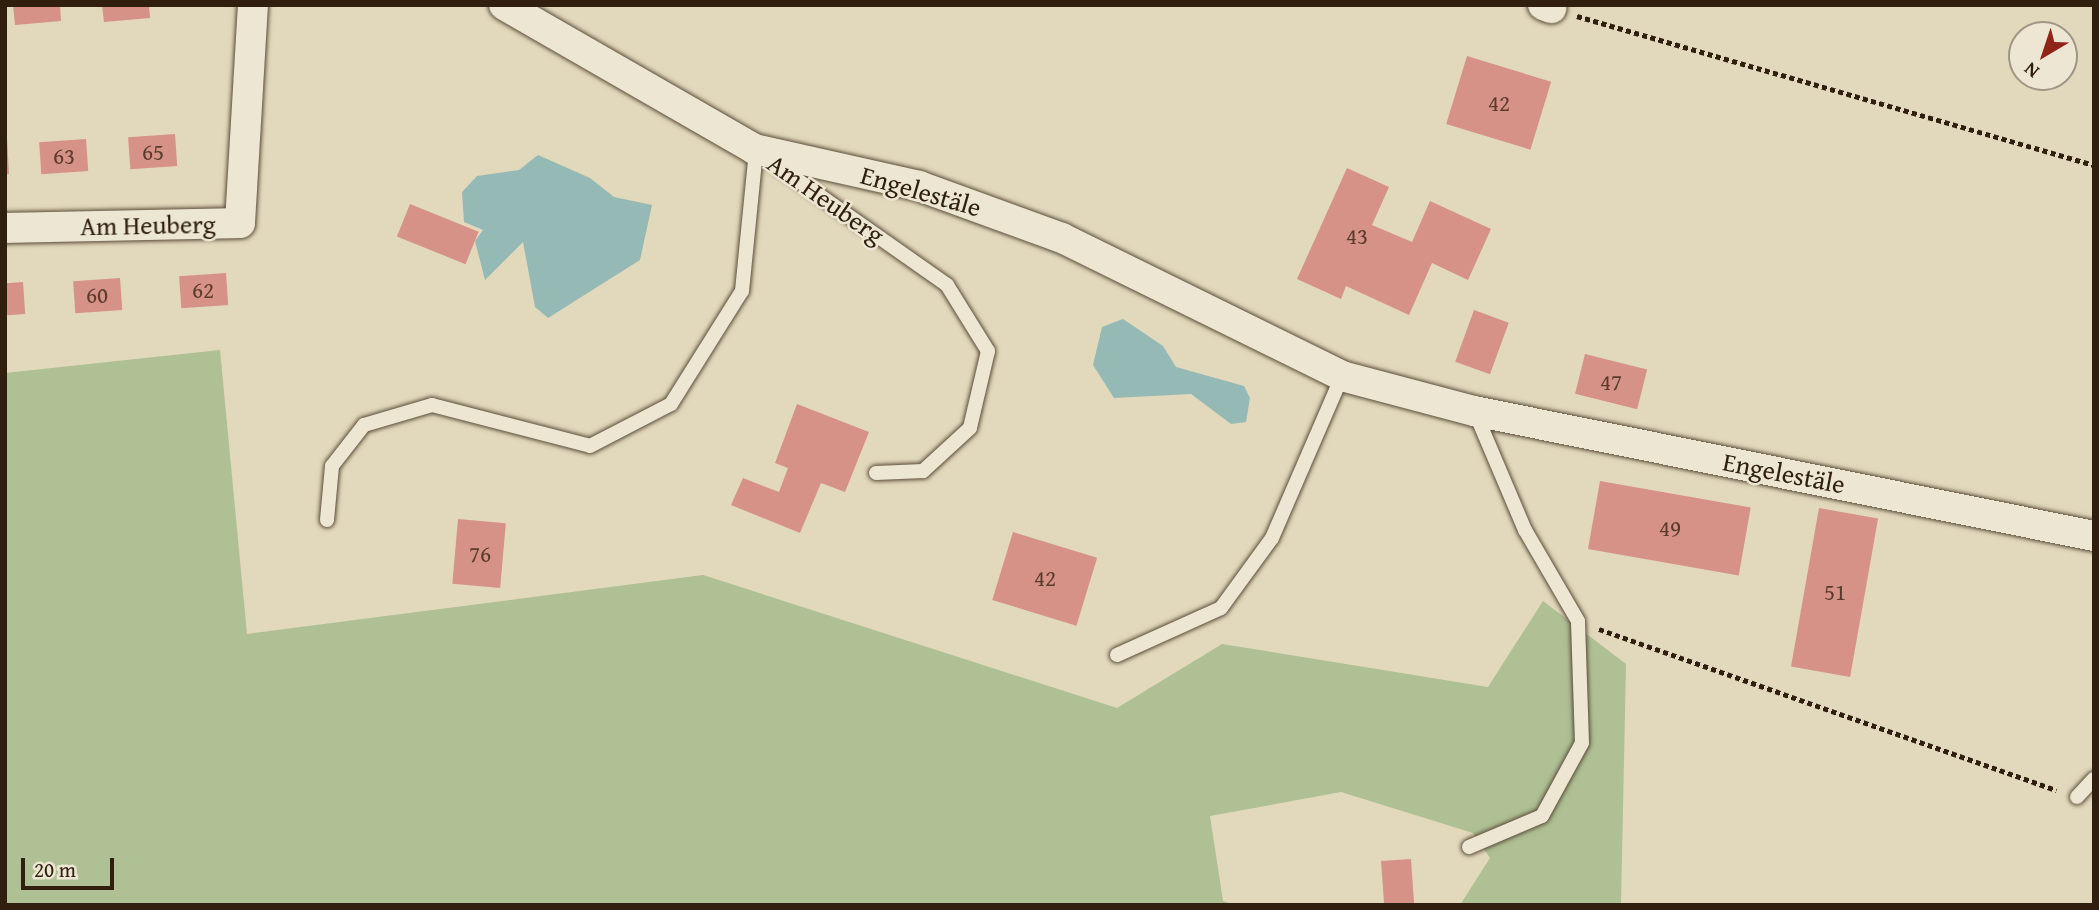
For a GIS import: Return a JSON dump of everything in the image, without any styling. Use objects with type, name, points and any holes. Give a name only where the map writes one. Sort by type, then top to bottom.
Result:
[{"type":"street","name":"Am Heuberg","points":[[5,228],[240,223],[253,5]]},
{"type":"street","name":"Engelestäle","points":[[504,5],[754,149],[919,186],[1062,238],[1342,376],[1475,411],[2094,536]]},
{"type":"lane","name":"Am Heuberg","points":[[754,149],[947,285],[988,351],[970,428],[923,471],[876,473]]},
{"type":"lane","name":"Am Heuberg","points":[[327,520],[332,466],[365,425],[432,405],[590,446],[671,404],[742,291],[754,149]]},
{"type":"lane","points":[[1117,655],[1221,608],[1272,538],[1342,376]]},
{"type":"lane","points":[[1469,847],[1542,816],[1582,743],[1578,621],[1525,530],[1475,411]]},
{"type":"lane","points":[[2077,797],[2094,779]]},
{"type":"path","points":[[1547,7],[2094,165]]},
{"type":"path","points":[[1578,621],[2077,797]]},
{"type":"green space","points":[[220,350],[247,634],[703,575],[1117,708],[1222,644],[1488,687],[1543,601],[1626,664],[1621,905],[1460,905],[1490,858],[1473,833],[1341,792],[1210,816],[1223,901],[1236,905],[5,905],[5,373]]},
{"type":"water","points":[[538,155],[590,178],[614,197],[652,205],[640,260],[548,318],[535,307],[523,242],[485,280],[475,241],[483,230],[464,222],[462,192],[477,176],[519,170]]},
{"type":"water","points":[[1123,319],[1163,346],[1176,367],[1244,386],[1250,398],[1246,422],[1231,424],[1191,394],[1114,398],[1093,365],[1102,327]]},
{"type":"building","points":[[13,5],[60,5],[61,21],[15,25]]},
{"type":"building","points":[[102,5],[149,5],[150,18],[104,22]]},
{"type":"building","points":[[1467,56],[1551,82],[1530,150],[1446,124]]},
{"type":"building","points":[[175,134],[177,166],[130,169],[128,137]]},
{"type":"building","points":[[7,138],[9,174],[5,174]]},
{"type":"building","points":[[86,139],[88,171],[41,174],[39,142]]},
{"type":"building","points":[[1347,168],[1389,187],[1372,225],[1412,242],[1430,201],[1491,229],[1468,280],[1432,263],[1409,315],[1346,286],[1341,299],[1297,279]]},
{"type":"building","points":[[410,204],[479,232],[466,264],[397,236]]},
{"type":"building","points":[[226,273],[228,305],[181,308],[179,276]]},
{"type":"building","points":[[120,278],[122,310],[75,313],[73,281]]},
{"type":"building","points":[[23,282],[25,314],[7,315],[5,283]]},
{"type":"building","points":[[1474,310],[1509,323],[1490,374],[1455,362]]},
{"type":"building","points":[[1585,354],[1647,369],[1637,409],[1575,394]]},
{"type":"building","points":[[797,404],[869,432],[845,492],[821,483],[800,533],[731,505],[743,478],[779,492],[788,468],[775,463]]},
{"type":"building","points":[[1600,481],[1751,508],[1739,576],[1588,549]]},
{"type":"building","points":[[1819,508],[1878,518],[1850,677],[1791,667]]},
{"type":"building","points":[[458,519],[506,523],[500,588],[452,584]]},
{"type":"building","points":[[1013,532],[1097,558],[1076,626],[992,600]]},
{"type":"building","points":[[1411,859],[1414,905],[1384,905],[1381,861]]}]
